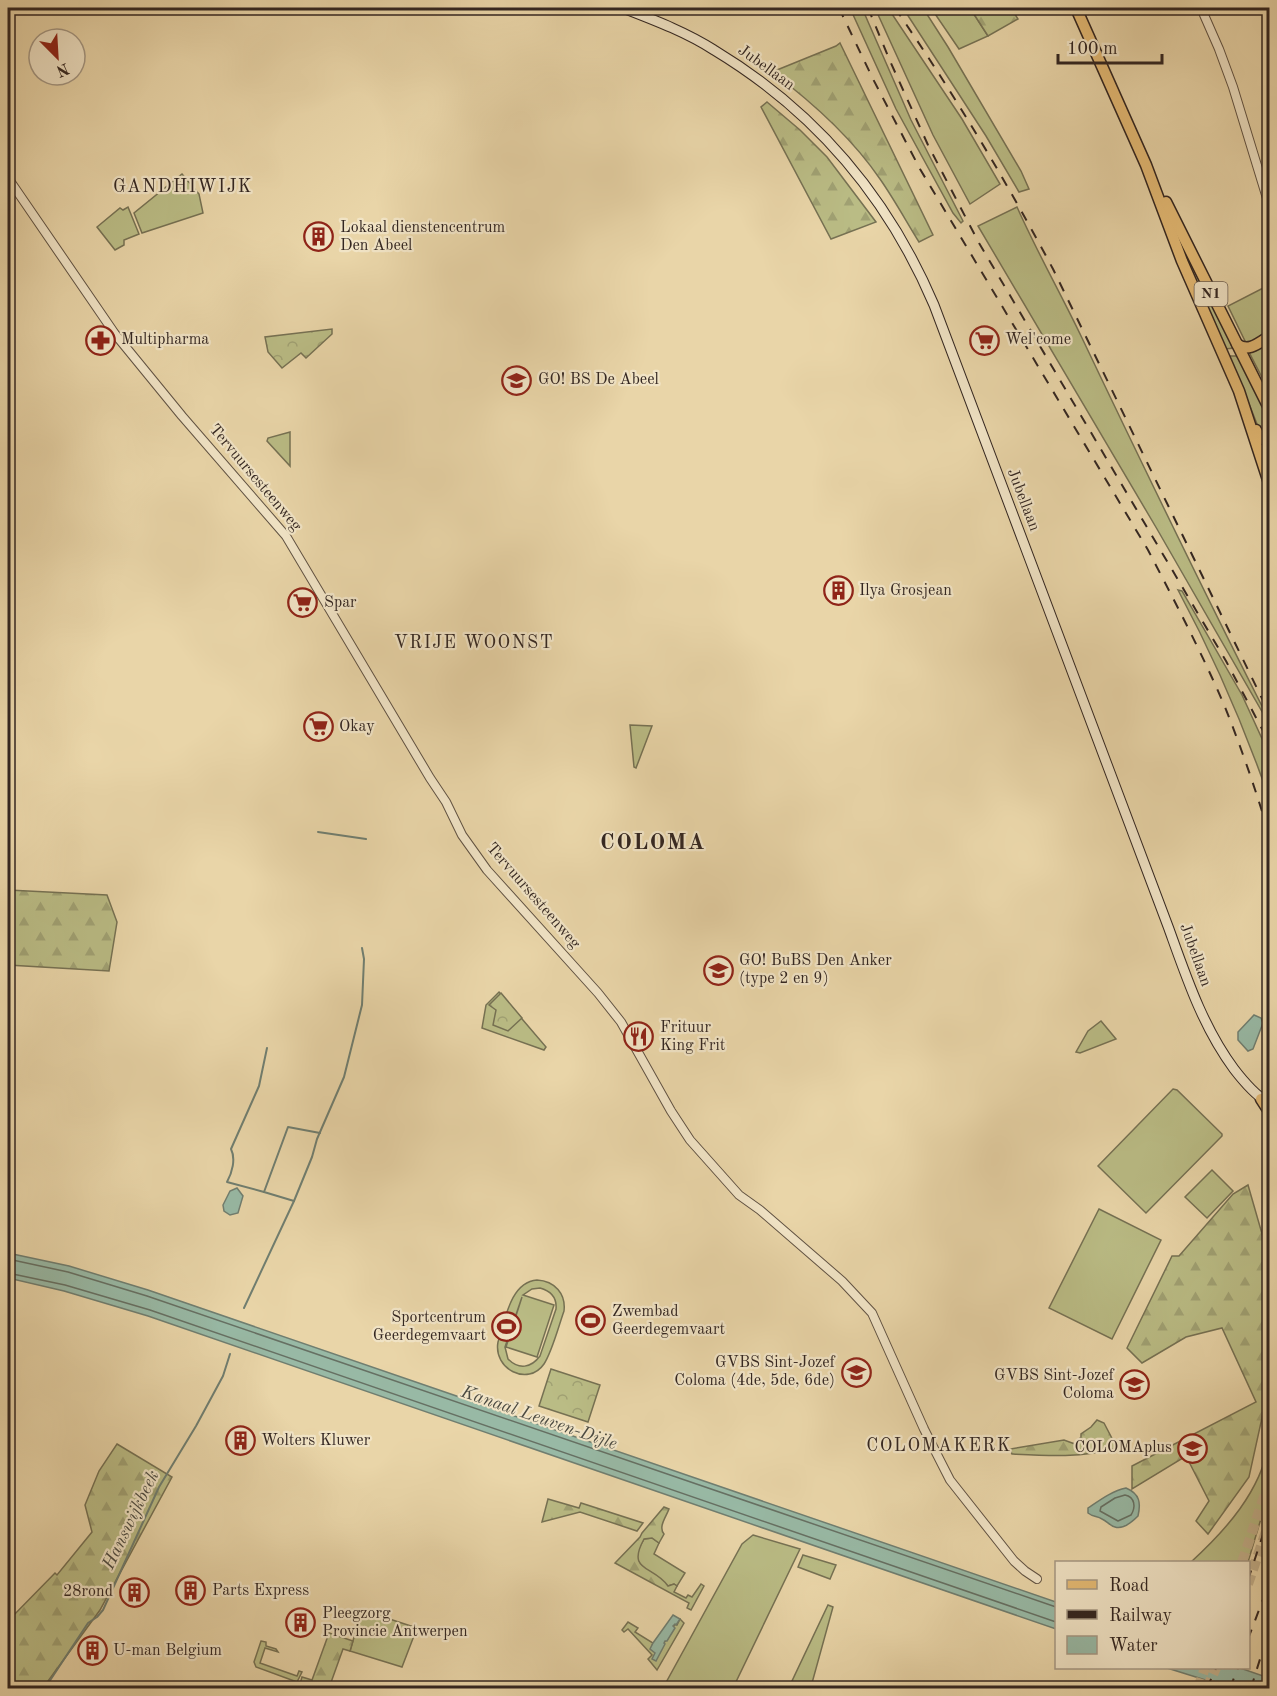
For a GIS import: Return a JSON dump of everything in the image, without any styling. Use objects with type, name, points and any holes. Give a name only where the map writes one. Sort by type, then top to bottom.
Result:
[{"type":"main road","name":"Jubellaan","points":[[623,8],[667,25],[713,49],[777,93],[816,128],[850,166],[882,207],[900,235],[942,326],[1185,976],[1212,1036],[1224,1055],[1249,1088],[1265,1100]]},
{"type":"main road","name":"N1","points":[[1076,8],[1182,245],[1218,346],[1239,391],[1269,486]]},
{"type":"main road","name":"N1","points":[[1182,245],[1237,344],[1269,410]]},
{"type":"main road","points":[[1237,344],[1248,348],[1269,336]]},
{"type":"main road","points":[[1239,391],[1259,436],[1264,441],[1269,441]]},
{"type":"main road","points":[[1263,463],[1269,452]]},
{"type":"main road","points":[[1265,1100],[1269,1113]]},
{"type":"street","points":[[1201,8],[1233,87],[1269,208]]},
{"type":"street","name":"Tervuursesteenweg","points":[[8,178],[115,334],[182,416],[286,536],[430,778],[446,801],[462,835],[487,870],[615,1014],[675,1119],[690,1140],[739,1195],[760,1210],[842,1281],[872,1314],[951,1483],[1014,1561],[1037,1579]]},
{"type":"green space","points":[[850,8],[862,8],[911,120],[963,221],[961,223],[953,213],[896,109]]},
{"type":"green space","points":[[875,8],[888,8],[962,119],[1000,184],[970,204],[933,135]]},
{"type":"green space","points":[[903,8],[923,8],[1021,171],[1029,189],[1019,192],[986,136]]},
{"type":"green space","points":[[931,8],[970,8],[988,36],[959,49]]},
{"type":"green space","points":[[970,8],[1011,8],[1018,19],[988,36]]},
{"type":"green space","points":[[840,43],[933,235],[919,242],[885,187],[857,149],[816,108],[772,72]]},
{"type":"green space","points":[[767,102],[827,157],[876,222],[831,239],[761,107]]},
{"type":"green space","points":[[182,174],[199,194],[203,213],[142,233],[134,213]]},
{"type":"green space","points":[[128,207],[139,234],[124,240],[124,245],[115,250],[97,227],[120,208],[123,210]]},
{"type":"green space","points":[[1017,207],[1266,714],[1264,715],[978,226]]},
{"type":"green space","points":[[1185,250],[1235,348],[1224,349],[1184,253]]},
{"type":"green space","points":[[1269,285],[1269,332],[1252,343],[1246,343],[1228,306]]},
{"type":"green space","points":[[332,329],[332,334],[306,358],[301,353],[282,368],[268,352],[265,337]]},
{"type":"green space","points":[[1269,340],[1269,391],[1249,352]]},
{"type":"green space","points":[[1230,356],[1236,356],[1241,360],[1268,414],[1269,433],[1264,434],[1259,429],[1238,376],[1229,360]]},
{"type":"green space","points":[[290,432],[290,466],[267,441],[268,438]]},
{"type":"green space","points":[[1178,590],[1182,591],[1242,695],[1269,754],[1269,798],[1228,692]]},
{"type":"green space","points":[[630,725],[652,726],[636,768],[634,767]]},
{"type":"green space","points":[[8,890],[107,895],[117,922],[109,971],[8,965]]},
{"type":"green space","points":[[499,992],[546,1047],[544,1050],[482,1028],[486,1005]]},
{"type":"green space","points":[[501,993],[522,1018],[508,1031],[493,1025],[496,1010],[489,1005]]},
{"type":"green space","points":[[1101,1021],[1116,1039],[1080,1053],[1076,1052],[1088,1031]]},
{"type":"green space","points":[[1173,1089],[1177,1090],[1222,1136],[1146,1213],[1098,1166]]},
{"type":"green space","points":[[1212,1170],[1233,1191],[1207,1218],[1185,1197]]},
{"type":"green space","points":[[1248,1185],[1269,1258],[1269,1386],[1249,1477],[1208,1534],[1196,1521],[1209,1501],[1186,1456],[1132,1489],[1132,1466],[1256,1402],[1222,1328],[1186,1337],[1142,1363],[1127,1348],[1172,1256],[1179,1256],[1233,1194]]},
{"type":"green space","points":[[1099,1209],[1161,1240],[1112,1339],[1049,1308]]},
{"type":"green space","points":[[537,1280],[554,1286],[563,1299],[564,1311],[553,1346],[544,1364],[537,1371],[521,1374],[506,1367],[498,1352],[498,1342],[510,1304],[520,1288],[528,1282]],"holes":[[[532,1289],[544,1289],[554,1298],[556,1309],[540,1356],[529,1365],[516,1365],[508,1359],[505,1347],[522,1297],[506,1347],[537,1357],[554,1305],[523,1295]]]},
{"type":"green space","points":[[551,1369],[600,1385],[588,1422],[539,1406]]},
{"type":"green space","points":[[1097,1420],[1104,1423],[1117,1448],[1065,1456],[1012,1454],[1010,1449],[1064,1440],[1075,1444],[1081,1434]]},
{"type":"green space","points":[[117,1444],[172,1477],[100,1610],[43,1688],[8,1688],[8,1621],[55,1573],[57,1575],[92,1532],[85,1505],[99,1471]]},
{"type":"green space","points":[[1269,1444],[1269,1492],[1248,1561],[1192,1561],[1217,1537],[1240,1509],[1250,1494]]},
{"type":"green space","points":[[548,1499],[579,1508],[581,1503],[643,1523],[637,1531],[580,1512],[542,1522]]},
{"type":"green space","points":[[664,1507],[669,1509],[662,1525],[664,1534],[659,1543],[652,1538],[644,1539],[638,1557],[644,1567],[668,1586],[674,1584],[677,1586],[674,1592],[686,1598],[688,1595],[692,1597],[701,1584],[704,1586],[691,1610],[687,1608],[689,1603],[615,1563]]},
{"type":"green space","points":[[753,1535],[800,1549],[733,1688],[663,1688],[742,1544]]},
{"type":"green space","points":[[652,1538],[659,1543],[654,1554],[685,1573],[677,1586],[674,1584],[668,1586],[640,1564],[637,1558],[639,1547],[644,1539]]},
{"type":"green space","points":[[803,1555],[836,1565],[830,1579],[798,1567]]},
{"type":"green space","points":[[828,1605],[833,1607],[812,1683],[814,1685],[806,1688],[792,1681]]},
{"type":"green space","points":[[362,1610],[417,1628],[402,1667],[350,1651]]},
{"type":"green space","points":[[680,1619],[684,1623],[657,1670],[648,1659],[652,1655],[628,1629],[624,1632],[622,1630],[628,1622],[638,1628],[635,1632],[653,1643],[651,1649],[664,1643]]},
{"type":"green space","points":[[329,1633],[353,1641],[350,1651],[343,1649],[329,1688],[300,1684],[302,1677],[312,1680]]},
{"type":"green space","points":[[261,1641],[266,1642],[266,1646],[278,1652],[265,1648],[260,1663],[297,1676],[299,1671],[302,1672],[297,1682],[256,1667],[254,1662]]},
{"type":"water","points":[[1254,1015],[1261,1018],[1263,1023],[1253,1049],[1248,1051],[1238,1040],[1238,1032]]},
{"type":"water","points":[[237,1188],[243,1196],[238,1213],[230,1215],[224,1211],[223,1205],[230,1191]]},
{"type":"water","points":[[8,1253],[69,1266],[148,1290],[1055,1602],[1055,1629],[148,1316],[64,1291],[8,1278]]},
{"type":"water","points":[[1126,1488],[1137,1496],[1139,1503],[1138,1516],[1128,1524],[1118,1528],[1088,1513],[1088,1508],[1097,1502]]},
{"type":"water","points":[[673,1615],[680,1619],[673,1626],[675,1628],[665,1641],[656,1661],[652,1659],[655,1653],[650,1649]]},
{"type":"water","points":[[1170,1669],[1243,1669],[1269,1678],[1269,1688],[1231,1688]]},
{"type":"waterway","name":"Hanswijkbeek","points":[[318,832],[366,839]]},
{"type":"waterway","name":"Hanswijkbeek","points":[[244,1308],[294,1201],[317,1139],[344,1077],[362,1005],[364,959],[362,948]]},
{"type":"waterway","points":[[264,1192],[227,1182],[233,1166],[231,1149],[259,1086],[267,1048]]},
{"type":"waterway","points":[[294,1201],[264,1192],[288,1127],[320,1133]]},
{"type":"waterway","name":"Hanswijkbeek","points":[[45,1688],[88,1623],[103,1610],[159,1487],[223,1376],[230,1354]]},
{"type":"tunnel","points":[[1242,1561],[1270,1479]]},
{"type":"tunnel","points":[[1250,1578],[1270,1520]]},
{"type":"tunnel","points":[[1198,1688],[1205,1669]]},
{"type":"tunnel","points":[[1207,1688],[1216,1669]]},
{"type":"railway","points":[[839,8],[920,169],[1158,569],[1198,647],[1225,707],[1270,838]]},
{"type":"railway","points":[[868,8],[928,145],[979,243],[1226,661],[1270,744]]},
{"type":"railway","points":[[895,8],[978,136],[1053,269],[1270,715]]},
{"type":"railway","points":[[1250,1574],[1270,1513]]},
{"type":"railway","points":[[1250,1634],[1270,1581]]},
{"type":"railway","points":[[1251,1688],[1270,1627]]},
{"type":"railway","points":[[1207,1688],[1216,1669]]},
{"type":"railway","points":[[1230,1688],[1238,1669]]},
{"type":"railway","points":[[1264,1688],[1270,1670]]},
{"type":"place","name":"Lokaal dienstencentrum Den Abeel","points":[[319,237]]},
{"type":"place","name":"Multipharma","points":[[100,340]]},
{"type":"place","name":"Wel'come","points":[[984,340]]},
{"type":"place","name":"GO! BS De Abeel","points":[[517,380]]},
{"type":"place","name":"Ilya Grosjean","points":[[838,591]]},
{"type":"place","name":"Spar","points":[[303,603]]},
{"type":"place","name":"Okay","points":[[318,727]]},
{"type":"place","name":"GO! BuBS Den Anker (type 2 en 9)","points":[[718,970]]},
{"type":"place","name":"Frituur King Frit","points":[[639,1037]]},
{"type":"place","name":"Zwembad Geerdegemvaart","points":[[591,1321]]},
{"type":"place","name":"Sportcentrum Geerdegemvaart","points":[[507,1327]]},
{"type":"place","name":"GVBS Sint-Jozef Coloma (4de, 5de, 6de)","points":[[856,1372]]},
{"type":"place","name":"GVBS Sint-Jozef Coloma","points":[[1135,1385]]},
{"type":"place","name":"Wolters Kluwer","points":[[240,1441]]},
{"type":"place","name":"COLOMAplus","points":[[1193,1448]]},
{"type":"place","name":"Parts Express","points":[[191,1591]]},
{"type":"place","name":"28rond","points":[[134,1592]]},
{"type":"place","name":"Pleegzorg Provincie Antwerpen","points":[[301,1623]]},
{"type":"place","name":"U-man Belgium","points":[[92,1651]]},
{"type":"district","name":"GANDHIWIJK","points":[[183,187]]},
{"type":"district","name":"VRIJE WOONST","points":[[474,643]]},
{"type":"district","name":"COLOMA","points":[[653,843]]},
{"type":"district","name":"COLOMAKERK","points":[[939,1446]]},
{"type":"water label","name":"Kanaal Leuven-Dijle","points":[[539,1418]]}]
